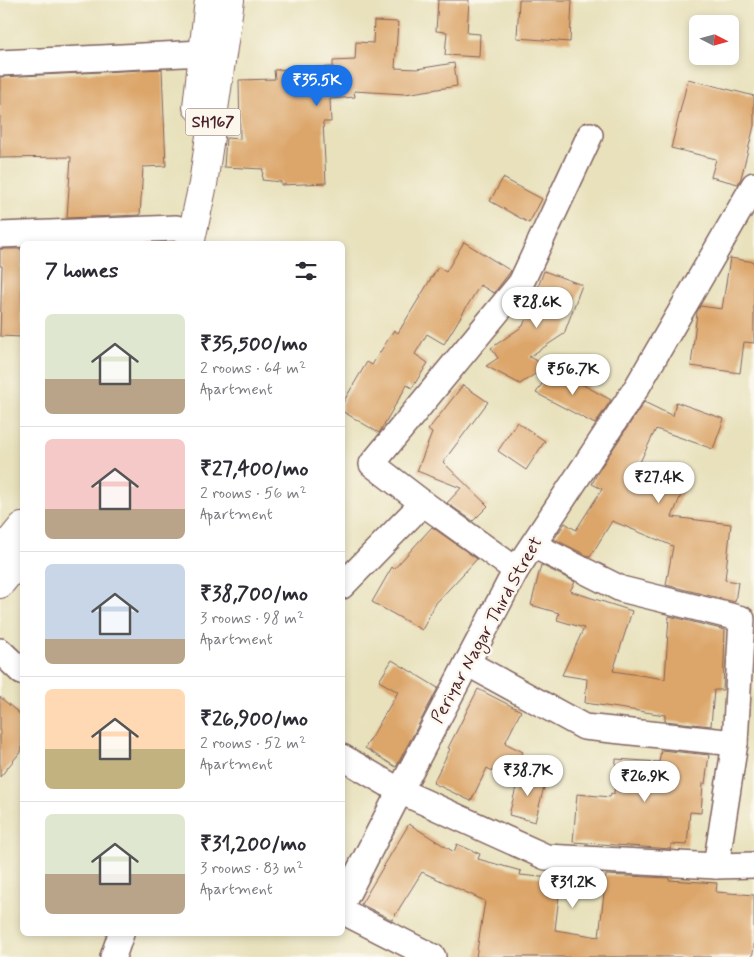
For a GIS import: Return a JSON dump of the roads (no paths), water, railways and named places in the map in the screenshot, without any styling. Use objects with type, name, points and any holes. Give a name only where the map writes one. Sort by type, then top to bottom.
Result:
[{"type":"main road","name":"SH167","points":[[179,238],[209,0]]},
{"type":"main road","name":"SH167","points":[[179,238],[203,184],[230,0]]},
{"type":"main road","points":[[0,554],[20,530]]},
{"type":"main road","points":[[0,584],[20,559]]},
{"type":"street","points":[[0,63],[203,53]]},
{"type":"street","points":[[516,570],[372,464],[521,283],[590,135]]},
{"type":"street","name":"Periyar Nagar Third Street","points":[[345,898],[516,570],[637,387],[754,186]]},
{"type":"street","points":[[0,235],[179,238]]},
{"type":"street","points":[[345,583],[423,503]]},
{"type":"street","points":[[533,545],[621,589],[742,618],[736,743],[716,866]]},
{"type":"street","points":[[0,651],[20,670]]},
{"type":"street","points":[[467,663],[584,727],[736,743]]},
{"type":"street","points":[[345,759],[400,791],[546,857],[716,866],[754,865]]},
{"type":"street","points":[[345,913],[433,957]]},
{"type":"street","points":[[113,957],[120,936]]}]
